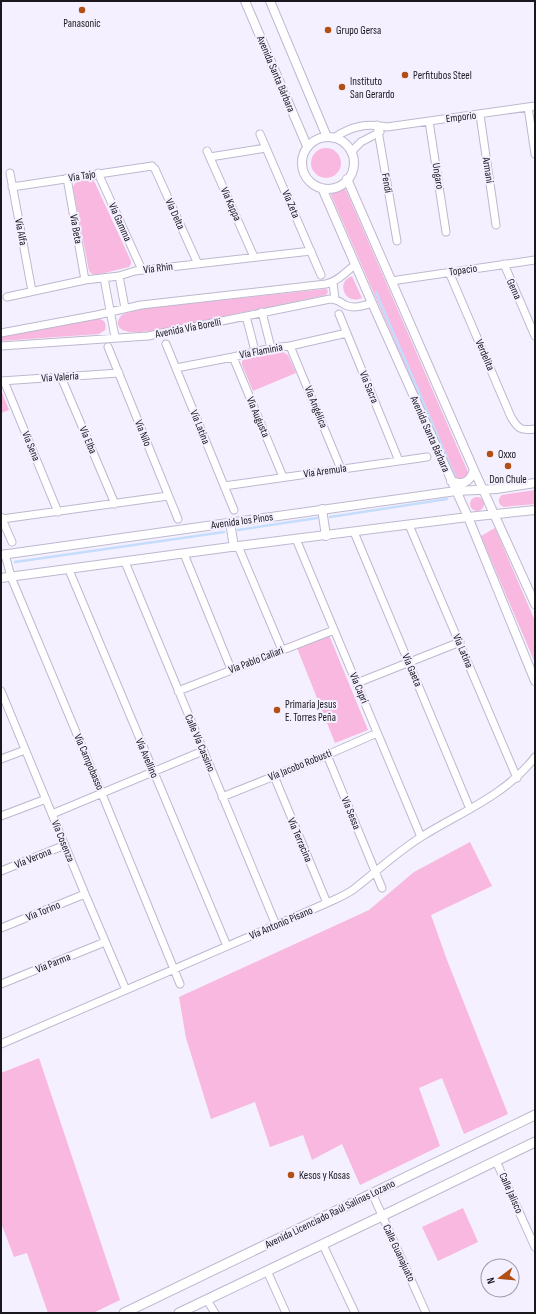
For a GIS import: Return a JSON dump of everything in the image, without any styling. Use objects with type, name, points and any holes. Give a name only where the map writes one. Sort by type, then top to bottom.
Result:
[{"type":"main road","name":"Avenida Licenciado Raúl Salinas Lozano","points":[[124,1313],[535,1115]]},
{"type":"main road","points":[[178,1313],[267,1272],[535,1142]]},
{"type":"street","name":"Avenida Santa Bárbara","points":[[245,1],[307,146]]},
{"type":"street","name":"Avenida Santa Bárbara","points":[[270,1],[331,138]]},
{"type":"street","points":[[532,107],[535,154]]},
{"type":"street","name":"Emporio","points":[[331,138],[355,127],[377,125],[387,127],[532,107]]},
{"type":"street","name":"Armani","points":[[480,115],[496,225]]},
{"type":"street","name":"Ungaro","points":[[429,121],[446,232]]},
{"type":"street","name":"Fendi","points":[[377,125],[397,241]]},
{"type":"street","name":"Emporio","points":[[350,152],[361,142],[387,127]]},
{"type":"street","name":"Vía Zeta","points":[[260,134],[321,275]]},
{"type":"street","points":[[331,138],[344,143],[352,157],[353,169],[348,179],[336,187],[322,188],[309,180],[302,167],[302,159],[307,146],[314,141],[331,138]]},
{"type":"street","name":"Vía Kappa","points":[[254,257],[209,154],[266,148]]},
{"type":"street","name":"Vía Tajo","points":[[12,187],[152,166]]},
{"type":"street","name":"Vía Delta","points":[[152,166],[155,169],[198,264]]},
{"type":"street","name":"Vía Alfa","points":[[10,173],[32,291]]},
{"type":"street","name":"Vía Gamma","points":[[98,174],[142,270]]},
{"type":"street","name":"Vía Beta","points":[[67,178],[85,280]]},
{"type":"street","points":[[348,179],[474,470],[535,604]]},
{"type":"street","name":"Avenida Santa Bárbara","points":[[322,188],[468,517],[535,681]]},
{"type":"street","name":"Vía Rhin","points":[[4,297],[85,280],[119,276],[142,270],[311,251]]},
{"type":"street","name":"Topacio","points":[[392,281],[535,260]]},
{"type":"street","name":"Gema","points":[[504,264],[535,336]]},
{"type":"street","points":[[1,333],[111,312],[141,304],[332,283],[355,265]]},
{"type":"street","name":"Verdelita","points":[[450,272],[511,417],[520,428],[532,429]]},
{"type":"street","points":[[119,276],[125,308]]},
{"type":"street","points":[[104,278],[115,337]]},
{"type":"street","points":[[332,283],[335,299],[355,307],[372,303]]},
{"type":"street","name":"Avenida Vía Borelli","points":[[1,346],[115,337],[148,336],[262,312],[335,299]]},
{"type":"street","points":[[262,312],[271,348]]},
{"type":"street","name":"Via Sacra","points":[[339,314],[398,461]]},
{"type":"street","points":[[246,316],[255,351]]},
{"type":"street","name":"Vía Flaminia","points":[[176,368],[233,357],[255,351],[290,346],[347,333]]},
{"type":"street","name":"Vía Latina","points":[[166,344],[234,510]]},
{"type":"street","name":"Vía Angélica","points":[[290,346],[341,469]]},
{"type":"street","name":"Vía Nilo","points":[[108,347],[178,519]]},
{"type":"street","name":"Vía Augusta","points":[[233,357],[283,478]]},
{"type":"street","name":"Vía Valeria","points":[[3,381],[119,373]]},
{"type":"street","name":"Vía Elba","points":[[61,377],[114,504]]},
{"type":"street","name":"Vía Sena","points":[[3,381],[58,512]]},
{"type":"street","name":"Vía Aremula","points":[[224,486],[427,456]]},
{"type":"street","points":[[451,481],[465,483],[470,479],[474,470]]},
{"type":"street","points":[[483,490],[535,484]]},
{"type":"street","name":"Avenida los Pinos","points":[[3,555],[322,509],[456,491],[483,490]]},
{"type":"street","points":[[12,542],[2,518],[58,512],[168,496]]},
{"type":"street","points":[[322,509],[326,536]]},
{"type":"street","points":[[1,578],[468,517],[535,510]]},
{"type":"street","points":[[230,522],[236,547],[282,650]]},
{"type":"street","name":"Vía Latina","points":[[409,525],[517,778]]},
{"type":"street","name":"Vía Gaeta","points":[[354,532],[470,809]]},
{"type":"street","name":"Vía Capri","points":[[296,539],[421,837]]},
{"type":"street","points":[[184,554],[231,669]]},
{"type":"street","name":"Vía Campobasso","points":[[3,555],[180,984]]},
{"type":"street","name":"Calle Vía Cassino","points":[[126,562],[178,691],[276,925]]},
{"type":"street","name":"Vía Avellino","points":[[69,570],[227,946]]},
{"type":"street","name":"Vía Pablo Caliari","points":[[178,691],[334,630]]},
{"type":"street","points":[[357,683],[460,642]]},
{"type":"street","name":"Vía Cosenza","points":[[1,691],[3,704],[25,750],[126,990]]},
{"type":"street","name":"Vía Jacobo Robusti","points":[[222,797],[327,755],[377,733]]},
{"type":"street","points":[[1,760],[25,750]]},
{"type":"street","points":[[52,814],[203,751]]},
{"type":"street","name":"Vía Sessa","points":[[327,755],[382,888]]},
{"type":"street","name":"Vía Antonio Pisano","points":[[1,1044],[327,903],[352,890],[421,837],[497,793],[517,778],[535,757]]},
{"type":"street","name":"Vía Terracina","points":[[274,776],[327,903]]},
{"type":"street","points":[[1,816],[46,799]]},
{"type":"street","name":"Vía Verona","points":[[1,871],[65,845]]},
{"type":"street","name":"Vía Torino","points":[[1,928],[85,894]]},
{"type":"street","name":"Vía Parma","points":[[1,984],[105,942]]},
{"type":"street","name":"Calle Jalisco","points":[[496,1161],[535,1247]]},
{"type":"street","name":"Calle Guanajuato","points":[[372,1193],[426,1313]]},
{"type":"street","points":[[323,1245],[355,1313]]},
{"type":"street","points":[[267,1272],[286,1313]]},
{"type":"street","points":[[207,1300],[215,1313]]},
{"type":"shaded area","points":[[326,148],[337,152],[341,163],[337,174],[326,178],[315,174],[311,163],[315,152]]},
{"type":"shaded area","points":[[93,180],[95,183],[131,261],[129,267],[96,275],[89,271],[73,187],[76,182]]},
{"type":"shaded area","points":[[343,188],[346,190],[468,472],[468,476],[458,481],[454,477],[331,195],[332,193]]},
{"type":"shaded area","points":[[352,276],[362,298],[356,300],[347,296],[343,288],[347,279]]},
{"type":"shaded area","points":[[327,289],[328,292],[326,295],[153,331],[126,331],[121,329],[118,321],[123,314],[148,308]]},
{"type":"shaded area","points":[[97,319],[103,321],[106,325],[105,330],[99,334],[1,341],[1,337]]},
{"type":"shaded area","points":[[283,352],[288,355],[296,373],[253,391],[242,365],[242,361],[245,358]]},
{"type":"shaded area","points":[[1,390],[9,410],[1,413]]},
{"type":"shaded area","points":[[535,490],[535,504],[504,507],[499,503],[499,498],[502,495]]},
{"type":"shaded area","points":[[474,497],[480,497],[484,501],[484,507],[480,511],[474,511],[470,507],[470,501]]},
{"type":"shaded area","points":[[495,528],[535,621],[535,663],[481,536]]},
{"type":"shaded area","points":[[329,635],[368,730],[335,743],[297,648]]},
{"type":"shaded area","points":[[470,842],[492,886],[431,915],[447,960],[508,1114],[464,1134],[442,1078],[419,1088],[440,1146],[360,1185],[342,1144],[312,1160],[303,1135],[270,1147],[255,1102],[211,1119],[186,1038],[179,997],[369,910],[414,872]]},
{"type":"shaded area","points":[[39,1058],[120,1300],[93,1313],[48,1313],[27,1253],[14,1257],[1,1223],[1,1073]]},
{"type":"shaded area","points":[[463,1208],[478,1242],[438,1261],[422,1227]]},
{"type":"waterway","points":[[376,292],[456,479]]},
{"type":"waterway","points":[[330,517],[447,499]]},
{"type":"waterway","points":[[238,530],[317,518]]},
{"type":"waterway","points":[[15,562],[224,532]]},
{"type":"place","name":"Panasonic","points":[[82,10]]},
{"type":"place","name":"Grupo Gersa","points":[[328,30]]},
{"type":"place","name":"Perfitubos Steel","points":[[405,75]]},
{"type":"place","name":"Instituto San Gerardo","points":[[342,87]]},
{"type":"place","name":"Oxxo","points":[[490,454]]},
{"type":"place","name":"Don Chule","points":[[508,466]]},
{"type":"place","name":"Primaria Jesus E. Torres Peña","points":[[277,710]]},
{"type":"place","name":"Kesos y Kosas","points":[[291,1175]]}]
